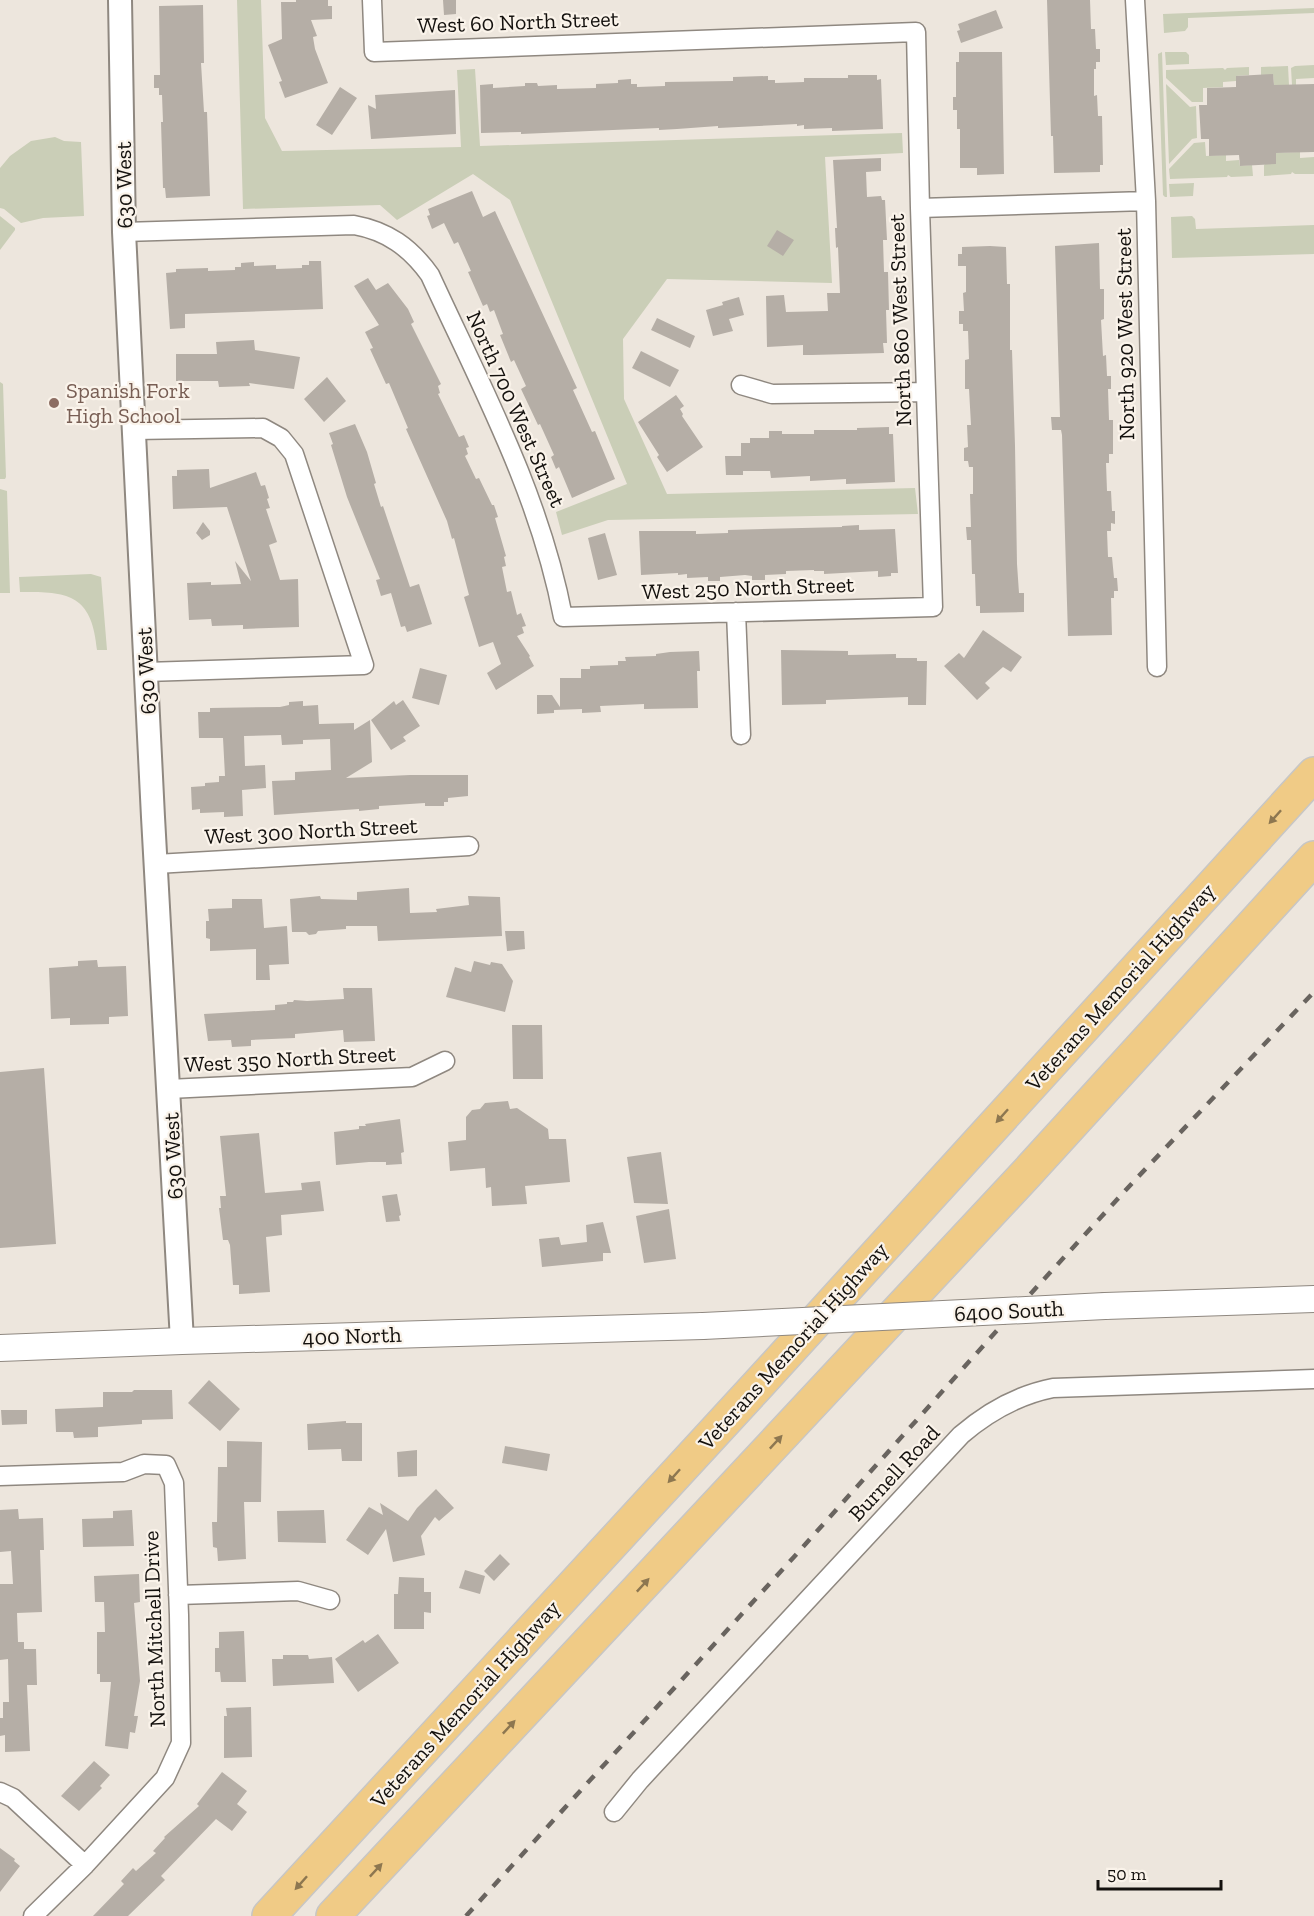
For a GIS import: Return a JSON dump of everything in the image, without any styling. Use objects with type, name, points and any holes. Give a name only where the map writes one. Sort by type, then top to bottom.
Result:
[{"type":"highway","name":"Veterans Memorial Highway","points":[[269,1916],[740,1404],[1314,774]]},
{"type":"highway","name":"Veterans Memorial Highway","points":[[333,1916],[1027,1173],[1314,858]]},
{"type":"main road","name":"6400 South","points":[[703,1326],[1105,1306],[1314,1299]]},
{"type":"main road","name":"400 North","points":[[0,1348],[703,1326]]},
{"type":"street","name":"630 West","points":[[120,0],[124,232],[182,1341]]},
{"type":"street","name":"West 60 North Street","points":[[372,0],[374,52],[916,32]]},
{"type":"street","name":"North 920 West Street","points":[[1136,0],[1146,201],[1157,667]]},
{"type":"street","name":"North 860 West Street","points":[[916,32],[933,607]]},
{"type":"street","points":[[920,208],[1146,201]]},
{"type":"street","name":"North 700 West Street","points":[[124,232],[340,224],[367,227],[393,238],[413,254],[430,275],[524,482],[543,532],[563,617]]},
{"type":"street","points":[[741,385],[772,394],[926,392]]},
{"type":"street","points":[[134,430],[263,428],[281,438],[294,454],[364,665],[146,672]]},
{"type":"street","name":"West 250 North Street","points":[[563,617],[933,607]]},
{"type":"street","points":[[736,612],[741,735]]},
{"type":"street","name":"West 300 North Street","points":[[156,864],[469,846]]},
{"type":"street","name":"West 350 North Street","points":[[169,1089],[412,1077],[445,1061]]},
{"type":"street","name":"Burnell Road","points":[[614,1812],[640,1780],[961,1435],[994,1410],[1034,1392],[1053,1388],[1314,1379]]},
{"type":"street","name":"North Mitchell Drive","points":[[0,1476],[123,1472],[144,1464],[166,1465],[174,1483],[181,1743],[165,1778],[85,1865],[33,1916]]},
{"type":"street","points":[[178,1595],[298,1591],[330,1600]]},
{"type":"street","points":[[0,1792],[13,1798],[85,1865]]},
{"type":"green space","points":[[237,0],[261,0],[265,118],[282,151],[461,147],[457,70],[475,69],[480,146],[902,133],[903,153],[825,157],[832,283],[667,279],[623,339],[624,399],[667,494],[915,488],[918,514],[608,520],[562,535],[556,512],[627,484],[510,200],[473,174],[397,220],[380,205],[243,209]]},
{"type":"green space","points":[[1314,8],[1314,13],[1188,18],[1188,27],[1185,31],[1164,33],[1163,14]]},
{"type":"green space","points":[[1162,52],[1167,197],[1163,195],[1158,54]]},
{"type":"green space","points":[[1165,52],[1186,52],[1189,55],[1189,64],[1166,65]]},
{"type":"green space","points":[[1314,65],[1314,78],[1296,79],[1296,85],[1292,85],[1291,68]]},
{"type":"green space","points":[[1288,66],[1289,85],[1274,85],[1273,75],[1261,75],[1261,67]]},
{"type":"green space","points":[[1249,67],[1249,75],[1236,76],[1236,81],[1223,82],[1223,87],[1203,88],[1203,102],[1192,102],[1166,78],[1166,70],[1223,68],[1225,70]]},
{"type":"green space","points":[[1166,84],[1190,107],[1196,106],[1197,138],[1192,139],[1169,164]]},
{"type":"green space","points":[[55,137],[64,141],[81,142],[84,216],[43,218],[21,223],[0,208],[0,168],[10,156],[31,141]]},
{"type":"green space","points":[[1205,142],[1206,156],[1226,155],[1226,161],[1239,160],[1240,166],[1252,165],[1253,176],[1231,177],[1228,175],[1227,177],[1170,179],[1169,169],[1194,143]]},
{"type":"green space","points":[[1300,152],[1300,158],[1314,157],[1314,174],[1292,172],[1291,174],[1264,176],[1264,165],[1276,153]]},
{"type":"green space","points":[[1194,183],[1193,196],[1170,197],[1169,184]]},
{"type":"green space","points":[[0,216],[15,230],[0,250]]},
{"type":"green space","points":[[1192,216],[1195,219],[1196,229],[1314,225],[1314,254],[1172,258],[1171,217]]},
{"type":"green space","points":[[0,382],[3,384],[5,479],[0,479]]},
{"type":"green space","points":[[0,489],[7,491],[10,593],[0,593]]},
{"type":"green space","points":[[91,574],[101,577],[107,650],[97,650],[90,618],[75,600],[65,595],[52,593],[20,592],[19,577]]},
{"type":"building","points":[[296,0],[328,0],[328,6],[332,6],[332,19],[311,20],[317,36],[313,37],[315,49],[328,83],[285,98],[279,82],[282,81],[268,45],[282,39],[281,2],[296,2]]},
{"type":"building","points":[[443,0],[456,0],[456,14],[444,15]]},
{"type":"building","points":[[1047,0],[1090,0],[1091,29],[1095,29],[1096,49],[1100,49],[1100,62],[1096,62],[1096,69],[1094,69],[1094,96],[1097,95],[1098,116],[1102,116],[1103,165],[1100,165],[1100,172],[1054,173]]},
{"type":"building","points":[[203,5],[204,63],[201,63],[204,112],[207,112],[210,196],[166,198],[165,188],[163,188],[162,95],[159,95],[159,88],[154,88],[154,75],[160,75],[159,6]]},
{"type":"building","points":[[996,10],[1003,28],[961,43],[957,31],[960,30],[958,24]]},
{"type":"building","points":[[959,52],[1002,52],[1004,174],[977,175],[977,168],[960,168],[960,129],[957,129],[957,110],[953,110],[953,97],[956,97],[956,62],[959,62]]},
{"type":"building","points":[[1273,74],[1274,85],[1314,84],[1314,152],[1276,153],[1276,164],[1240,166],[1239,155],[1209,156],[1209,139],[1201,139],[1199,105],[1207,105],[1207,88],[1236,87],[1236,76]]},
{"type":"building","points":[[848,75],[877,75],[877,80],[881,79],[883,129],[832,131],[832,128],[804,129],[804,125],[797,126],[797,124],[521,134],[521,132],[481,133],[480,85],[493,84],[493,88],[537,83],[538,86],[557,85],[557,89],[596,88],[596,84],[618,83],[618,80],[631,79],[631,84],[637,84],[637,87],[665,86],[665,82],[733,81],[733,77],[768,76],[768,80],[775,80],[775,83],[804,82],[804,78],[848,78]]},
{"type":"building","points":[[340,87],[357,98],[332,135],[316,125]]},
{"type":"building","points":[[455,90],[456,134],[371,139],[368,105],[376,109],[375,95]]},
{"type":"building","points":[[881,158],[881,171],[866,172],[867,197],[881,196],[882,200],[885,200],[887,240],[883,240],[884,272],[888,272],[889,310],[886,310],[887,343],[883,343],[884,353],[803,355],[803,345],[767,347],[766,296],[784,295],[786,312],[828,311],[827,293],[840,293],[833,160]]},
{"type":"building","points":[[472,191],[483,217],[495,211],[577,388],[573,390],[592,432],[595,431],[615,479],[572,498],[559,467],[556,469],[551,457],[554,455],[540,424],[538,425],[521,389],[526,386],[514,360],[511,362],[500,335],[503,334],[494,310],[490,312],[487,304],[483,306],[458,242],[454,244],[444,223],[432,229],[427,216],[430,215],[428,209]]},
{"type":"building","points":[[777,230],[794,240],[783,256],[767,246]]},
{"type":"building","points":[[1099,243],[1100,289],[1104,289],[1104,319],[1101,320],[1103,356],[1106,355],[1107,376],[1111,376],[1111,389],[1108,389],[1109,420],[1113,420],[1113,454],[1109,454],[1109,463],[1106,463],[1107,491],[1111,491],[1115,524],[1111,523],[1111,531],[1107,531],[1108,557],[1112,557],[1118,591],[1114,591],[1114,598],[1111,598],[1112,635],[1068,636],[1062,435],[1061,430],[1052,430],[1051,417],[1060,417],[1055,246]]},
{"type":"building","points":[[962,247],[1006,247],[1007,284],[1010,284],[1017,564],[1019,593],[1024,593],[1024,612],[980,613],[980,606],[976,606],[975,574],[972,574],[971,540],[967,540],[966,527],[971,527],[970,494],[973,494],[973,467],[969,467],[968,461],[964,461],[964,448],[968,447],[967,425],[971,425],[969,389],[965,389],[965,360],[969,359],[968,331],[963,331],[963,324],[959,324],[959,311],[964,311],[966,266],[958,266],[958,254],[962,254]]},
{"type":"building","points":[[309,261],[321,261],[323,309],[185,314],[185,328],[170,329],[166,273],[176,272],[176,269],[235,270],[235,267],[241,267],[241,263],[254,262],[254,266],[276,265],[276,269],[302,268],[302,265],[309,265]]},
{"type":"building","points":[[368,278],[376,290],[388,283],[408,309],[414,322],[411,324],[441,384],[438,386],[440,393],[438,394],[459,437],[464,435],[469,447],[466,448],[468,454],[465,456],[476,479],[479,478],[494,505],[498,517],[495,518],[506,556],[504,557],[506,566],[502,567],[507,592],[511,591],[517,615],[521,613],[526,626],[522,627],[524,633],[517,636],[534,666],[496,690],[487,673],[501,664],[493,642],[479,647],[464,597],[469,595],[454,538],[452,539],[447,521],[406,429],[408,428],[389,383],[386,384],[370,349],[373,348],[365,332],[379,325],[354,286]]},
{"type":"building","points":[[739,297],[744,315],[729,319],[733,331],[713,336],[706,310]]},
{"type":"building","points":[[657,318],[695,336],[690,348],[651,330]]},
{"type":"building","points":[[254,340],[255,350],[300,357],[294,389],[249,383],[250,386],[219,387],[218,381],[176,381],[176,354],[217,354],[216,342]]},
{"type":"building","points":[[641,351],[679,370],[670,387],[632,368]]},
{"type":"building","points":[[327,377],[346,401],[324,422],[304,399]]},
{"type":"building","points":[[676,395],[684,406],[680,409],[682,416],[703,447],[667,472],[638,422]]},
{"type":"building","points":[[355,424],[367,452],[381,507],[383,506],[410,587],[419,584],[432,624],[407,632],[405,626],[401,627],[391,593],[381,596],[376,580],[380,579],[347,497],[331,445],[333,444],[329,433]]},
{"type":"building","points":[[889,427],[889,434],[893,434],[895,482],[846,484],[846,479],[810,481],[810,476],[771,478],[770,471],[743,471],[743,475],[726,475],[725,456],[741,456],[741,443],[750,443],[750,438],[769,438],[769,431],[782,431],[782,434],[814,434],[814,430]]},
{"type":"building","points":[[209,469],[210,488],[256,472],[261,486],[265,485],[270,508],[266,509],[277,542],[269,545],[280,580],[298,579],[299,627],[243,629],[243,625],[212,626],[211,619],[189,620],[187,583],[241,584],[235,561],[251,581],[227,507],[173,509],[172,476],[177,476],[177,470]]},
{"type":"building","points":[[203,522],[210,531],[210,535],[202,540],[196,533]]},
{"type":"building","points":[[859,525],[859,530],[895,529],[898,573],[878,577],[878,571],[824,574],[824,571],[814,570],[786,571],[786,574],[765,575],[765,580],[752,580],[752,576],[745,575],[720,577],[720,581],[708,581],[708,577],[687,578],[687,574],[678,575],[678,573],[641,575],[639,531],[696,531],[696,534],[728,533],[728,530]]},
{"type":"building","points":[[605,533],[617,575],[598,580],[588,538]]},
{"type":"building","points":[[983,630],[1022,657],[1011,672],[1003,667],[985,683],[990,688],[977,700],[944,666],[959,653],[964,658]]},
{"type":"building","points":[[781,650],[848,651],[848,655],[896,654],[896,658],[917,658],[917,661],[927,661],[926,705],[908,705],[908,697],[826,700],[826,704],[782,705]]},
{"type":"building","points":[[699,651],[698,708],[644,709],[644,704],[600,706],[601,712],[582,713],[582,709],[554,710],[554,713],[537,714],[537,695],[552,695],[560,707],[560,678],[581,678],[581,669],[590,669],[590,666],[618,665],[618,661],[626,661],[625,657]]},
{"type":"building","points":[[420,668],[447,675],[439,705],[412,698]]},
{"type":"building","points":[[403,700],[420,726],[403,737],[406,741],[391,750],[371,720],[394,701],[396,705]]},
{"type":"building","points":[[303,701],[303,706],[318,705],[319,724],[354,723],[354,730],[370,720],[372,762],[346,778],[468,775],[468,796],[448,798],[444,806],[425,806],[425,803],[379,806],[379,809],[359,811],[359,809],[274,815],[272,781],[295,780],[295,772],[331,770],[330,739],[303,740],[303,744],[282,745],[281,735],[244,736],[245,766],[265,765],[266,788],[242,790],[243,816],[224,817],[224,812],[200,813],[200,809],[192,810],[191,787],[219,782],[219,776],[225,776],[223,738],[199,738],[198,712],[210,712],[210,708],[280,707],[289,705],[289,702]]},
{"type":"building","points":[[409,888],[410,913],[437,912],[436,909],[469,905],[468,896],[500,897],[502,936],[378,941],[377,926],[346,926],[346,929],[318,931],[316,934],[309,935],[306,932],[292,932],[290,899],[320,896],[321,899],[357,900],[357,892]]},
{"type":"building","points":[[232,899],[262,899],[264,928],[287,926],[289,964],[269,965],[270,980],[256,980],[256,949],[210,951],[210,939],[206,938],[206,921],[209,921],[208,909],[232,908]]},
{"type":"building","points":[[505,931],[524,931],[525,949],[507,951]]},
{"type":"building","points":[[97,960],[98,967],[126,966],[128,1016],[109,1017],[109,1024],[70,1025],[70,1018],[51,1019],[49,968],[78,966],[78,961]]},
{"type":"building","points":[[474,961],[490,965],[491,962],[502,964],[513,981],[505,1012],[446,997],[455,967],[471,972]]},
{"type":"building","points":[[343,988],[372,988],[375,1041],[344,1042],[343,1030],[295,1034],[295,1038],[251,1040],[251,1046],[232,1047],[231,1040],[208,1041],[204,1014],[275,1010],[275,1005],[287,1004],[294,1000],[344,999]]},
{"type":"building","points":[[512,1025],[542,1025],[543,1079],[513,1079]]},
{"type":"building","points":[[44,1068],[56,1244],[0,1248],[0,1072]]},
{"type":"building","points":[[508,1101],[510,1109],[517,1108],[548,1129],[549,1139],[566,1139],[570,1182],[525,1186],[527,1204],[492,1206],[491,1187],[486,1188],[485,1168],[450,1171],[448,1142],[466,1140],[466,1117],[472,1110],[480,1109],[485,1103]]},
{"type":"building","points":[[400,1119],[404,1152],[401,1153],[402,1164],[386,1165],[386,1162],[369,1162],[336,1165],[334,1132],[359,1129],[359,1126],[366,1126],[365,1124]]},
{"type":"building","points":[[259,1133],[265,1193],[302,1190],[301,1183],[320,1181],[324,1211],[281,1215],[282,1235],[266,1237],[270,1292],[239,1294],[239,1285],[233,1285],[230,1245],[228,1240],[223,1240],[219,1208],[221,1208],[220,1196],[226,1196],[220,1136]]},
{"type":"building","points":[[661,1152],[668,1204],[634,1203],[627,1157]]},
{"type":"building","points":[[397,1194],[400,1221],[386,1222],[382,1196]]},
{"type":"building","points":[[669,1209],[676,1259],[644,1263],[636,1216]]},
{"type":"building","points":[[603,1222],[611,1253],[603,1253],[603,1261],[542,1267],[539,1239],[559,1237],[561,1245],[587,1242],[586,1225]]},
{"type":"building","points":[[209,1380],[240,1409],[220,1431],[188,1403]]},
{"type":"building","points":[[134,1390],[172,1390],[173,1419],[142,1420],[142,1424],[98,1427],[98,1437],[74,1438],[73,1432],[56,1432],[55,1409],[103,1407],[103,1392],[132,1392]]},
{"type":"building","points":[[1,1410],[27,1410],[27,1424],[2,1425]]},
{"type":"building","points":[[346,1421],[346,1423],[362,1423],[362,1461],[342,1461],[341,1449],[308,1450],[307,1424]]},
{"type":"building","points":[[227,1441],[262,1442],[261,1502],[244,1502],[246,1559],[218,1561],[217,1548],[213,1547],[212,1522],[217,1522],[218,1467],[227,1467]]},
{"type":"building","points":[[505,1446],[550,1454],[547,1471],[502,1463]]},
{"type":"building","points":[[417,1450],[417,1476],[398,1477],[397,1452]]},
{"type":"building","points":[[436,1489],[454,1508],[439,1521],[435,1517],[421,1536],[425,1555],[393,1562],[386,1529],[368,1555],[346,1540],[369,1507],[383,1515],[380,1503],[408,1521]]},
{"type":"building","points":[[18,1509],[19,1519],[43,1518],[44,1550],[40,1550],[42,1612],[17,1613],[18,1642],[24,1642],[24,1649],[36,1649],[37,1685],[27,1685],[30,1751],[5,1752],[5,1735],[0,1736],[0,1718],[3,1718],[3,1702],[9,1702],[8,1659],[0,1660],[0,1584],[13,1584],[11,1551],[0,1552],[0,1510]]},
{"type":"building","points":[[132,1510],[134,1546],[83,1547],[82,1519],[113,1518],[113,1511]]},
{"type":"building","points":[[324,1510],[326,1543],[278,1542],[277,1511]]},
{"type":"building","points":[[500,1554],[510,1564],[494,1581],[484,1571]]},
{"type":"building","points":[[465,1570],[485,1576],[480,1594],[459,1588]]},
{"type":"building","points":[[139,1574],[140,1602],[134,1603],[140,1681],[134,1716],[138,1716],[135,1733],[130,1732],[128,1749],[105,1746],[111,1682],[100,1682],[100,1674],[97,1674],[97,1632],[105,1632],[104,1602],[95,1602],[94,1576]]},
{"type":"building","points":[[399,1577],[424,1578],[424,1592],[431,1592],[431,1613],[424,1612],[424,1629],[394,1629],[394,1594],[398,1594]]},
{"type":"building","points":[[244,1631],[246,1682],[221,1682],[220,1672],[215,1672],[215,1648],[219,1648],[219,1632]]},
{"type":"building","points":[[378,1634],[399,1663],[358,1692],[335,1659],[363,1640],[365,1643]]},
{"type":"building","points":[[283,1655],[308,1655],[309,1659],[332,1657],[334,1683],[273,1686],[272,1659],[283,1659]]},
{"type":"building","points":[[251,1707],[252,1757],[224,1758],[226,1708]]},
{"type":"building","points":[[94,1761],[110,1775],[100,1786],[102,1788],[79,1811],[61,1796]]},
{"type":"building","points":[[222,1772],[247,1791],[237,1804],[247,1812],[232,1831],[216,1819],[161,1876],[165,1880],[128,1916],[93,1916],[124,1884],[121,1881],[133,1868],[136,1871],[156,1853],[153,1851],[164,1837],[199,1806],[197,1804]]},
{"type":"building","points":[[0,1848],[15,1859],[14,1861],[20,1866],[0,1892]]},
{"type":"railway","points":[[466,1916],[1001,1326],[1135,1180],[1314,992]]},
{"type":"place","name":"Spanish Fork High School","points":[[54,403]]}]
